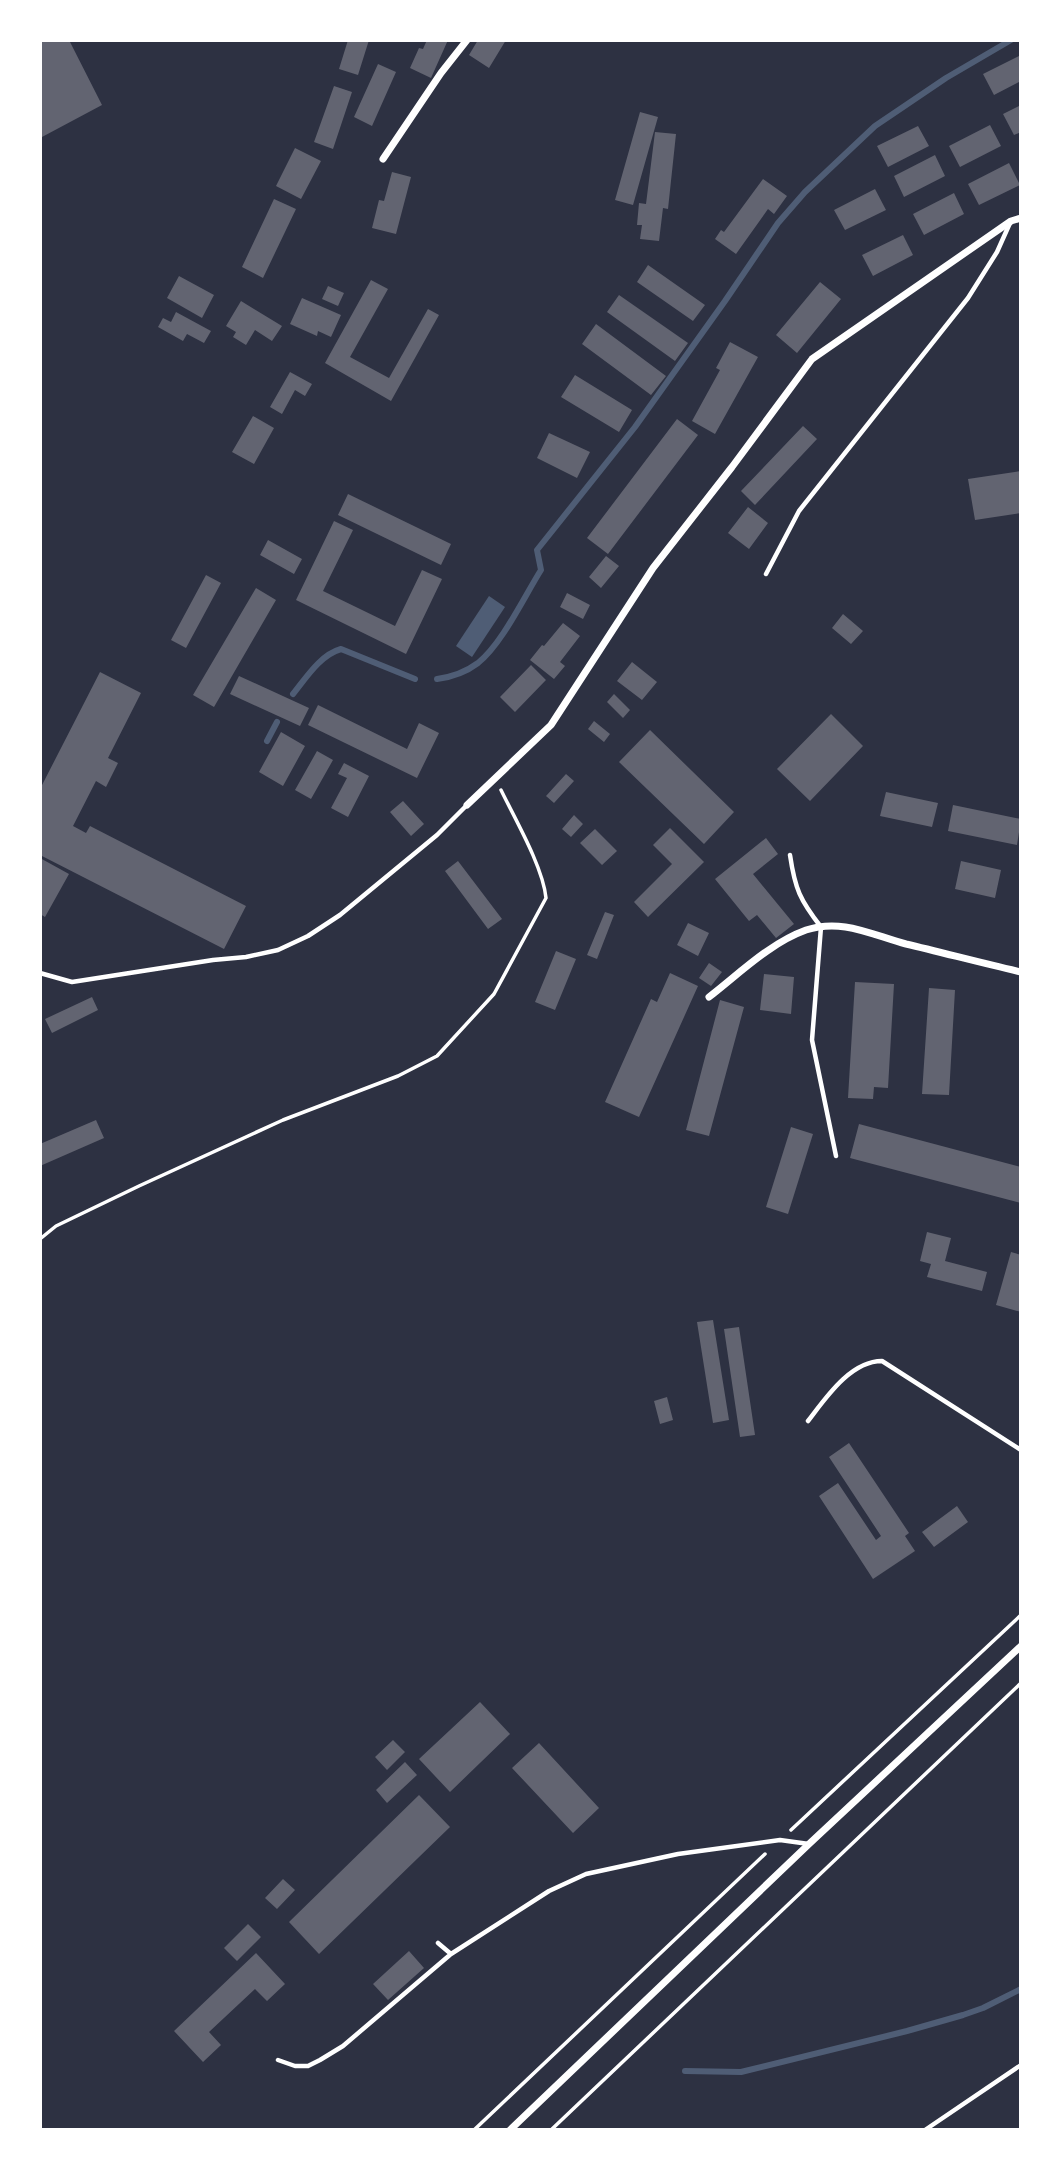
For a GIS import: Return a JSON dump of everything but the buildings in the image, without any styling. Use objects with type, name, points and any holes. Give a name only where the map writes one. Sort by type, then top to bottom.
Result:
[{"type":"street","points":[[383,159],[441,73],[467,40]]},
{"type":"street","points":[[467,805],[551,725],[653,568],[812,359],[1011,221],[1021,218]]},
{"type":"street","points":[[709,997],[780,942],[808,930],[830,925],[865,930],[896,942],[1021,972]]},
{"type":"street","points":[[510,2130],[1021,1646]]},
{"type":"lane","points":[[766,574],[799,511],[968,299],[997,252],[1011,221]]},
{"type":"lane","points":[[40,973],[72,982],[278,950],[340,915],[437,835],[467,805]]},
{"type":"lane","points":[[790,855],[793,880],[803,904],[821,927],[812,1040],[836,1156]]},
{"type":"lane","points":[[808,1421],[828,1396],[863,1364],[882,1361],[1021,1450]]},
{"type":"lane","points":[[278,2060],[295,2066],[308,2066],[320,2060],[342,2046],[451,1954],[549,1891],[586,1874],[666,1856],[780,1840],[810,1844]]},
{"type":"lane","points":[[438,1943],[451,1954]]},
{"type":"lane","points":[[925,2130],[1021,2065]]},
{"type":"path","points":[[40,1239],[56,1226],[139,1186],[283,1120],[415,1068],[437,1056],[494,994],[546,898],[527,844],[495,778]]},
{"type":"path","points":[[474,2130],[1021,1615]]},
{"type":"path","points":[[551,2130],[1021,1683]]},
{"type":"water","points":[[489,596],[505,607],[472,657],[456,646]]},
{"type":"waterway","points":[[437,679],[459,674],[473,666],[496,644],[541,570],[537,550],[635,427],[778,223],[805,192],[875,126],[946,78],[1011,40]]},
{"type":"waterway","points":[[293,694],[326,656],[341,649],[415,679]]},
{"type":"waterway","points":[[267,741],[277,722]]},
{"type":"waterway","points":[[685,2071],[741,2072],[963,2015],[1021,1989]]}]
